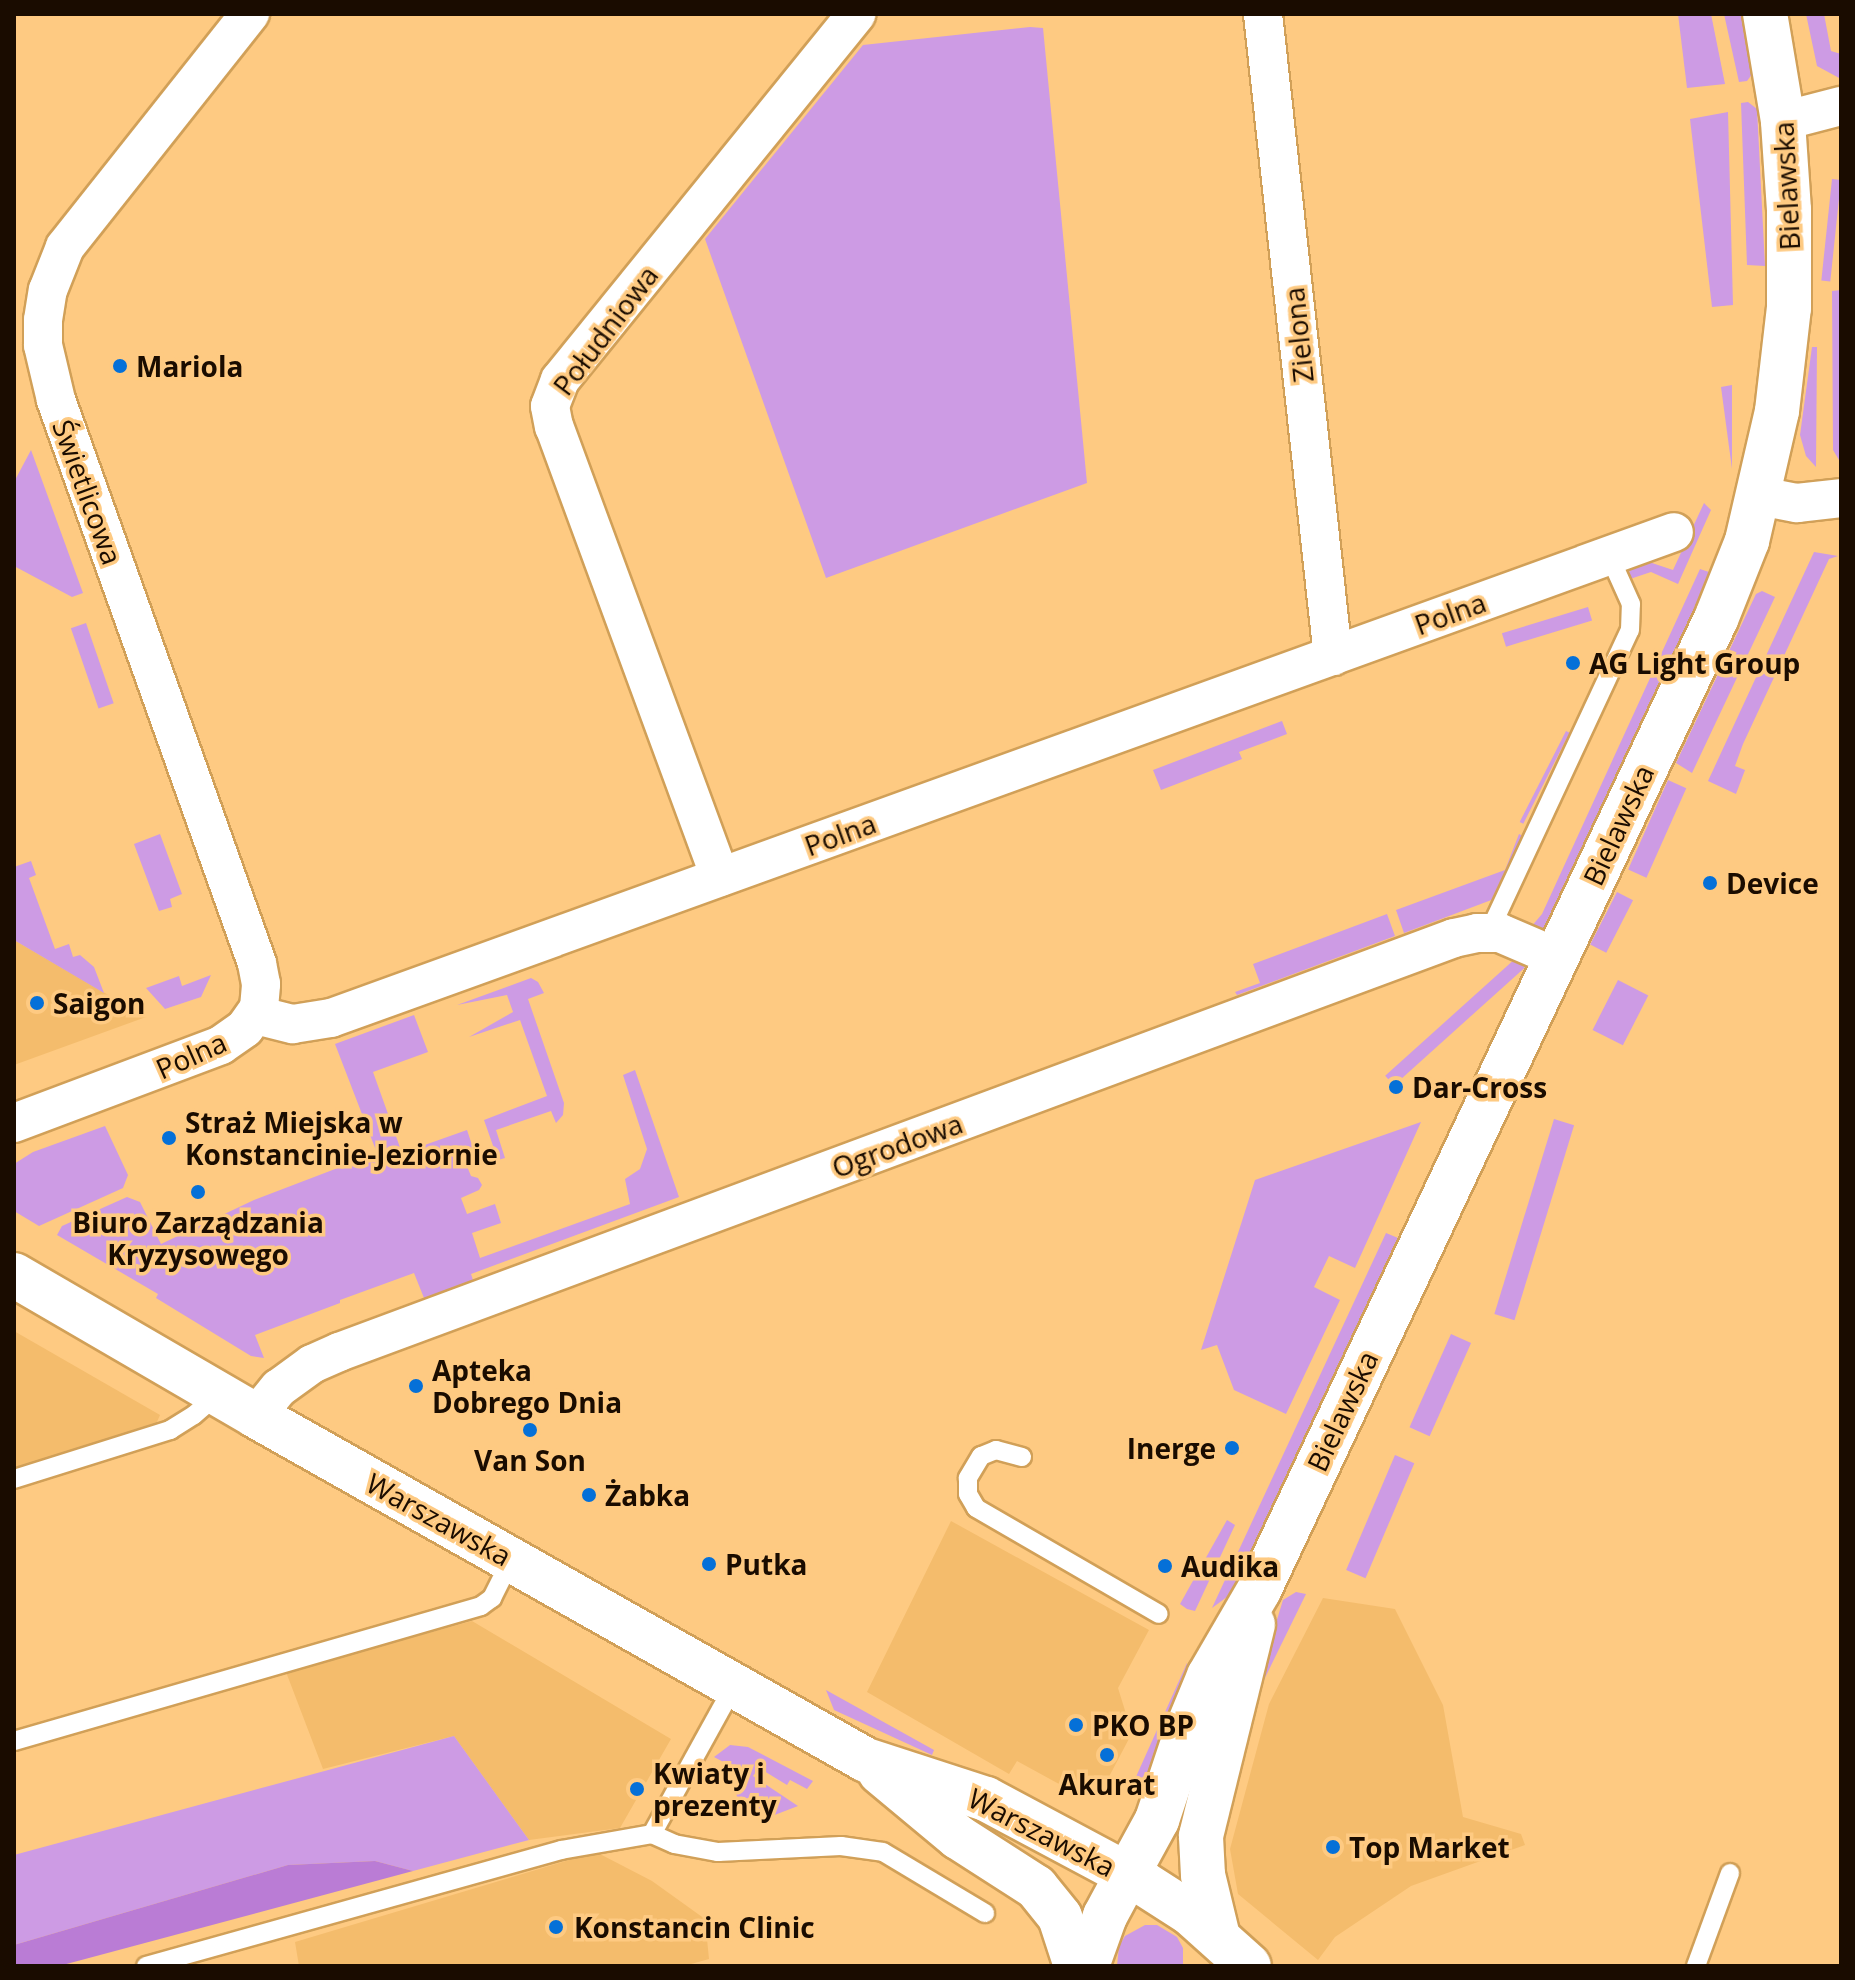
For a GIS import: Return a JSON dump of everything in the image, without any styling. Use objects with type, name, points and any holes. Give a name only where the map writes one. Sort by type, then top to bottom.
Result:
[{"type":"street","name":"Świetlicowa","points":[[250,14],[65,247],[48,290],[43,320],[46,359],[56,400],[257,963],[262,993],[256,1015]]},
{"type":"street","name":"Zielona","points":[[1263,14],[1333,656]]},
{"type":"street","name":"Bielawska","points":[[1087,1966],[1105,1916],[1157,1820],[1209,1676],[1259,1590],[1727,593],[1760,496],[1777,411],[1788,324],[1789,210],[1783,121],[1765,14]]},
{"type":"street","name":"Południowa","points":[[720,877],[554,427],[550,406],[560,380],[837,21]]},
{"type":"street","points":[[1783,121],[1841,106]]},
{"type":"street","points":[[1760,496],[1797,503],[1841,498]]},
{"type":"street","name":"Polna","points":[[14,1123],[202,1054],[239,1033],[256,1015],[282,1023],[318,1022],[1674,532]]},
{"type":"street","name":"Ogrodowa","points":[[256,1416],[279,1388],[312,1364],[339,1352],[1454,938],[1489,932],[1509,935],[1556,957]]},
{"type":"street","name":"Warszawska","points":[[14,1275],[256,1416],[866,1760],[986,1799],[1127,1875],[1175,1902],[1230,1956]]},
{"type":"street","name":"Bielawska","points":[[1230,1956],[1203,1875],[1201,1836],[1249,1651],[1259,1590]]},
{"type":"street","name":"Warszawska","points":[[866,1760],[958,1837],[1036,1887],[1060,1917],[1076,1966]]},
{"type":"lane","points":[[1489,932],[1630,630],[1631,604],[1609,555]]},
{"type":"lane","points":[[14,1479],[170,1430],[218,1394]]},
{"type":"lane","points":[[1022,1457],[996,1450],[981,1456],[968,1478],[968,1494],[976,1508],[1159,1614]]},
{"type":"lane","points":[[14,1741],[481,1606],[492,1598],[511,1560]]},
{"type":"lane","points":[[652,1834],[733,1687]]},
{"type":"lane","points":[[146,1966],[561,1850],[652,1834],[674,1844],[718,1852],[841,1846],[883,1852],[985,1913]]},
{"type":"lane","points":[[1696,1966],[1730,1873]]},
{"type":"shaded area","points":[[1678,14],[1711,14],[1725,84],[1687,88]]},
{"type":"shaded area","points":[[1724,14],[1742,14],[1753,73],[1747,81],[1739,82]]},
{"type":"shaded area","points":[[1806,14],[1824,14],[1831,51],[1841,54],[1841,79],[1817,66]]},
{"type":"shaded area","points":[[1043,28],[1087,483],[826,578],[705,239],[863,45]]},
{"type":"shaded area","points":[[1748,102],[1757,109],[1765,266],[1747,265],[1741,103]]},
{"type":"shaded area","points":[[1728,112],[1733,305],[1712,307],[1690,119]]},
{"type":"shaded area","points":[[1832,179],[1841,180],[1830,281],[1821,280]]},
{"type":"shaded area","points":[[1841,290],[1839,473],[1839,460],[1833,450],[1832,291]]},
{"type":"shaded area","points":[[1812,347],[1817,347],[1816,467],[1806,456],[1800,435]]},
{"type":"shaded area","points":[[1732,385],[1732,469],[1721,387]]},
{"type":"shaded area","points":[[31,450],[83,593],[72,597],[14,566],[14,482]]},
{"type":"shaded area","points":[[1704,503],[1711,510],[1678,584],[1651,572],[1630,579],[1629,567],[1646,561],[1673,570]]},
{"type":"shaded area","points":[[1814,552],[1838,556],[1829,559],[1743,744],[1735,766],[1745,770],[1736,794],[1708,781]]},
{"type":"shaded area","points":[[1700,569],[1709,572],[1687,626],[1544,929],[1531,927],[1542,914]]},
{"type":"shaded area","points":[[1762,591],[1775,597],[1692,773],[1676,763],[1756,594]]},
{"type":"shaded area","points":[[1588,607],[1592,620],[1506,647],[1502,633]]},
{"type":"shaded area","points":[[86,623],[114,703],[99,709],[71,628]]},
{"type":"shaded area","points":[[1282,721],[1287,734],[1239,752],[1242,759],[1161,790],[1153,770]]},
{"type":"shaded area","points":[[1566,731],[1570,733],[1523,824],[1520,822]]},
{"type":"shaded area","points":[[1668,780],[1686,788],[1646,878],[1628,870]]},
{"type":"shaded area","points":[[160,834],[182,894],[170,899],[172,907],[159,911],[134,844]]},
{"type":"shaded area","points":[[1519,834],[1523,836],[1494,899],[1404,933],[1396,910],[1505,870]]},
{"type":"shaded area","points":[[31,861],[36,875],[29,878],[55,949],[69,944],[73,957],[80,955],[94,967],[104,993],[14,940],[14,867]]},
{"type":"shaded area","points":[[1617,892],[1633,900],[1606,953],[1590,945]]},
{"type":"shaded area","points":[[1387,914],[1395,936],[1237,995],[1235,992],[1260,983],[1253,964]]},
{"type":"shaded area","points":[[14,940],[146,1017],[14,1065]]},
{"type":"shaded area","points":[[1516,958],[1525,968],[1394,1085],[1385,1076]]},
{"type":"shaded area","points":[[211,975],[201,997],[165,1009],[146,988],[179,976],[182,986]]},
{"type":"shaded area","points":[[531,978],[538,982],[544,993],[528,999],[564,1103],[563,1115],[556,1123],[551,1111],[496,1130],[505,1158],[498,1160],[484,1120],[547,1096],[520,1020],[469,1037],[513,1012],[507,995],[457,1005]]},
{"type":"shaded area","points":[[1618,980],[1648,995],[1623,1045],[1593,1030]]},
{"type":"shaded area","points":[[414,1015],[428,1052],[373,1072],[402,1153],[467,1130],[475,1154],[464,1159],[471,1176],[478,1178],[482,1185],[479,1190],[461,1198],[467,1214],[495,1204],[501,1223],[472,1233],[480,1258],[630,1204],[625,1179],[640,1169],[647,1149],[623,1075],[635,1070],[679,1197],[471,1274],[474,1283],[426,1303],[414,1273],[340,1300],[340,1303],[255,1335],[264,1358],[251,1356],[156,1298],[158,1294],[57,1235],[62,1226],[127,1197],[140,1202],[161,1244],[254,1200],[377,1153],[335,1044]]},
{"type":"shaded area","points":[[1554,1119],[1574,1125],[1514,1320],[1494,1314]]},
{"type":"shaded area","points":[[1421,1122],[1355,1268],[1329,1256],[1314,1287],[1340,1300],[1286,1414],[1234,1390],[1217,1345],[1201,1350],[1255,1180]]},
{"type":"shaded area","points":[[105,1126],[128,1175],[123,1188],[39,1226],[14,1211],[14,1164],[33,1152]]},
{"type":"shaded area","points":[[1386,1233],[1398,1238],[1231,1594],[1212,1608]]},
{"type":"shaded area","points":[[14,1331],[160,1415],[153,1431],[14,1471]]},
{"type":"shaded area","points":[[1451,1334],[1471,1343],[1430,1436],[1410,1427]]},
{"type":"shaded area","points":[[1395,1455],[1414,1463],[1365,1578],[1346,1570]]},
{"type":"shaded area","points":[[1227,1520],[1235,1525],[1195,1611],[1187,1609],[1180,1604]]},
{"type":"shaded area","points":[[951,1521],[1149,1630],[1118,1688],[1132,1733],[1102,1790],[1082,1778],[1070,1790],[1017,1761],[1009,1774],[867,1692]]},
{"type":"shaded area","points":[[1296,1592],[1306,1594],[1261,1686],[1257,1685],[1283,1600]]},
{"type":"shaded area","points":[[1323,1598],[1395,1609],[1443,1705],[1463,1817],[1521,1834],[1525,1845],[1411,1886],[1335,1937],[1318,1960],[1238,1894],[1230,1849],[1269,1704]]},
{"type":"shaded area","points":[[472,1621],[671,1739],[620,1828],[529,1840],[454,1736],[323,1769],[286,1672]]},
{"type":"shaded area","points":[[1187,1663],[1188,1674],[1146,1795],[1138,1790],[1135,1779]]},
{"type":"shaded area","points":[[826,1690],[934,1750],[932,1755],[834,1710]]},
{"type":"shaded area","points":[[454,1736],[529,1840],[413,1871],[375,1861],[288,1865],[14,1945],[14,1855]]},
{"type":"shaded area","points":[[730,1745],[748,1747],[813,1781],[807,1789],[790,1780],[787,1785],[759,1768],[753,1776],[798,1806],[772,1816],[737,1797],[731,1766],[714,1757]]},
{"type":"shaded area","points":[[596,1852],[652,1881],[705,1919],[709,1959],[684,1966],[299,1966],[295,1942]]},
{"type":"shaded area","points":[[375,1861],[413,1871],[59,1966],[14,1966],[14,1945],[288,1865]]},
{"type":"shaded area","points":[[1145,1925],[1157,1925],[1177,1937],[1183,1948],[1183,1966],[1117,1966],[1119,1946],[1125,1936]]},
{"type":"place","name":"Mariola","points":[[120,366]]},
{"type":"place","name":"AG Light Group","points":[[1573,663]]},
{"type":"place","name":"Device","points":[[1710,883]]},
{"type":"place","name":"Saigon","points":[[37,1003]]},
{"type":"place","name":"Dar-Cross","points":[[1396,1087]]},
{"type":"place","name":"Straż Miejska w Konstancinie-Jeziornie","points":[[169,1138]]},
{"type":"place","name":"Biuro Zarządzania Kryzysowego","points":[[198,1192]]},
{"type":"place","name":"Apteka Dobrego Dnia","points":[[416,1386]]},
{"type":"place","name":"Van Son","points":[[530,1430]]},
{"type":"place","name":"Inerge","points":[[1232,1448]]},
{"type":"place","name":"Żabka","points":[[589,1495]]},
{"type":"place","name":"Putka","points":[[709,1564]]},
{"type":"place","name":"Audika","points":[[1165,1566]]},
{"type":"place","name":"PKO BP","points":[[1076,1725]]},
{"type":"place","name":"Akurat","points":[[1107,1755]]},
{"type":"place","name":"Kwiaty i prezenty","points":[[637,1789]]},
{"type":"place","name":"Top Market","points":[[1333,1847]]},
{"type":"place","name":"Konstancin Clinic","points":[[556,1927]]}]
